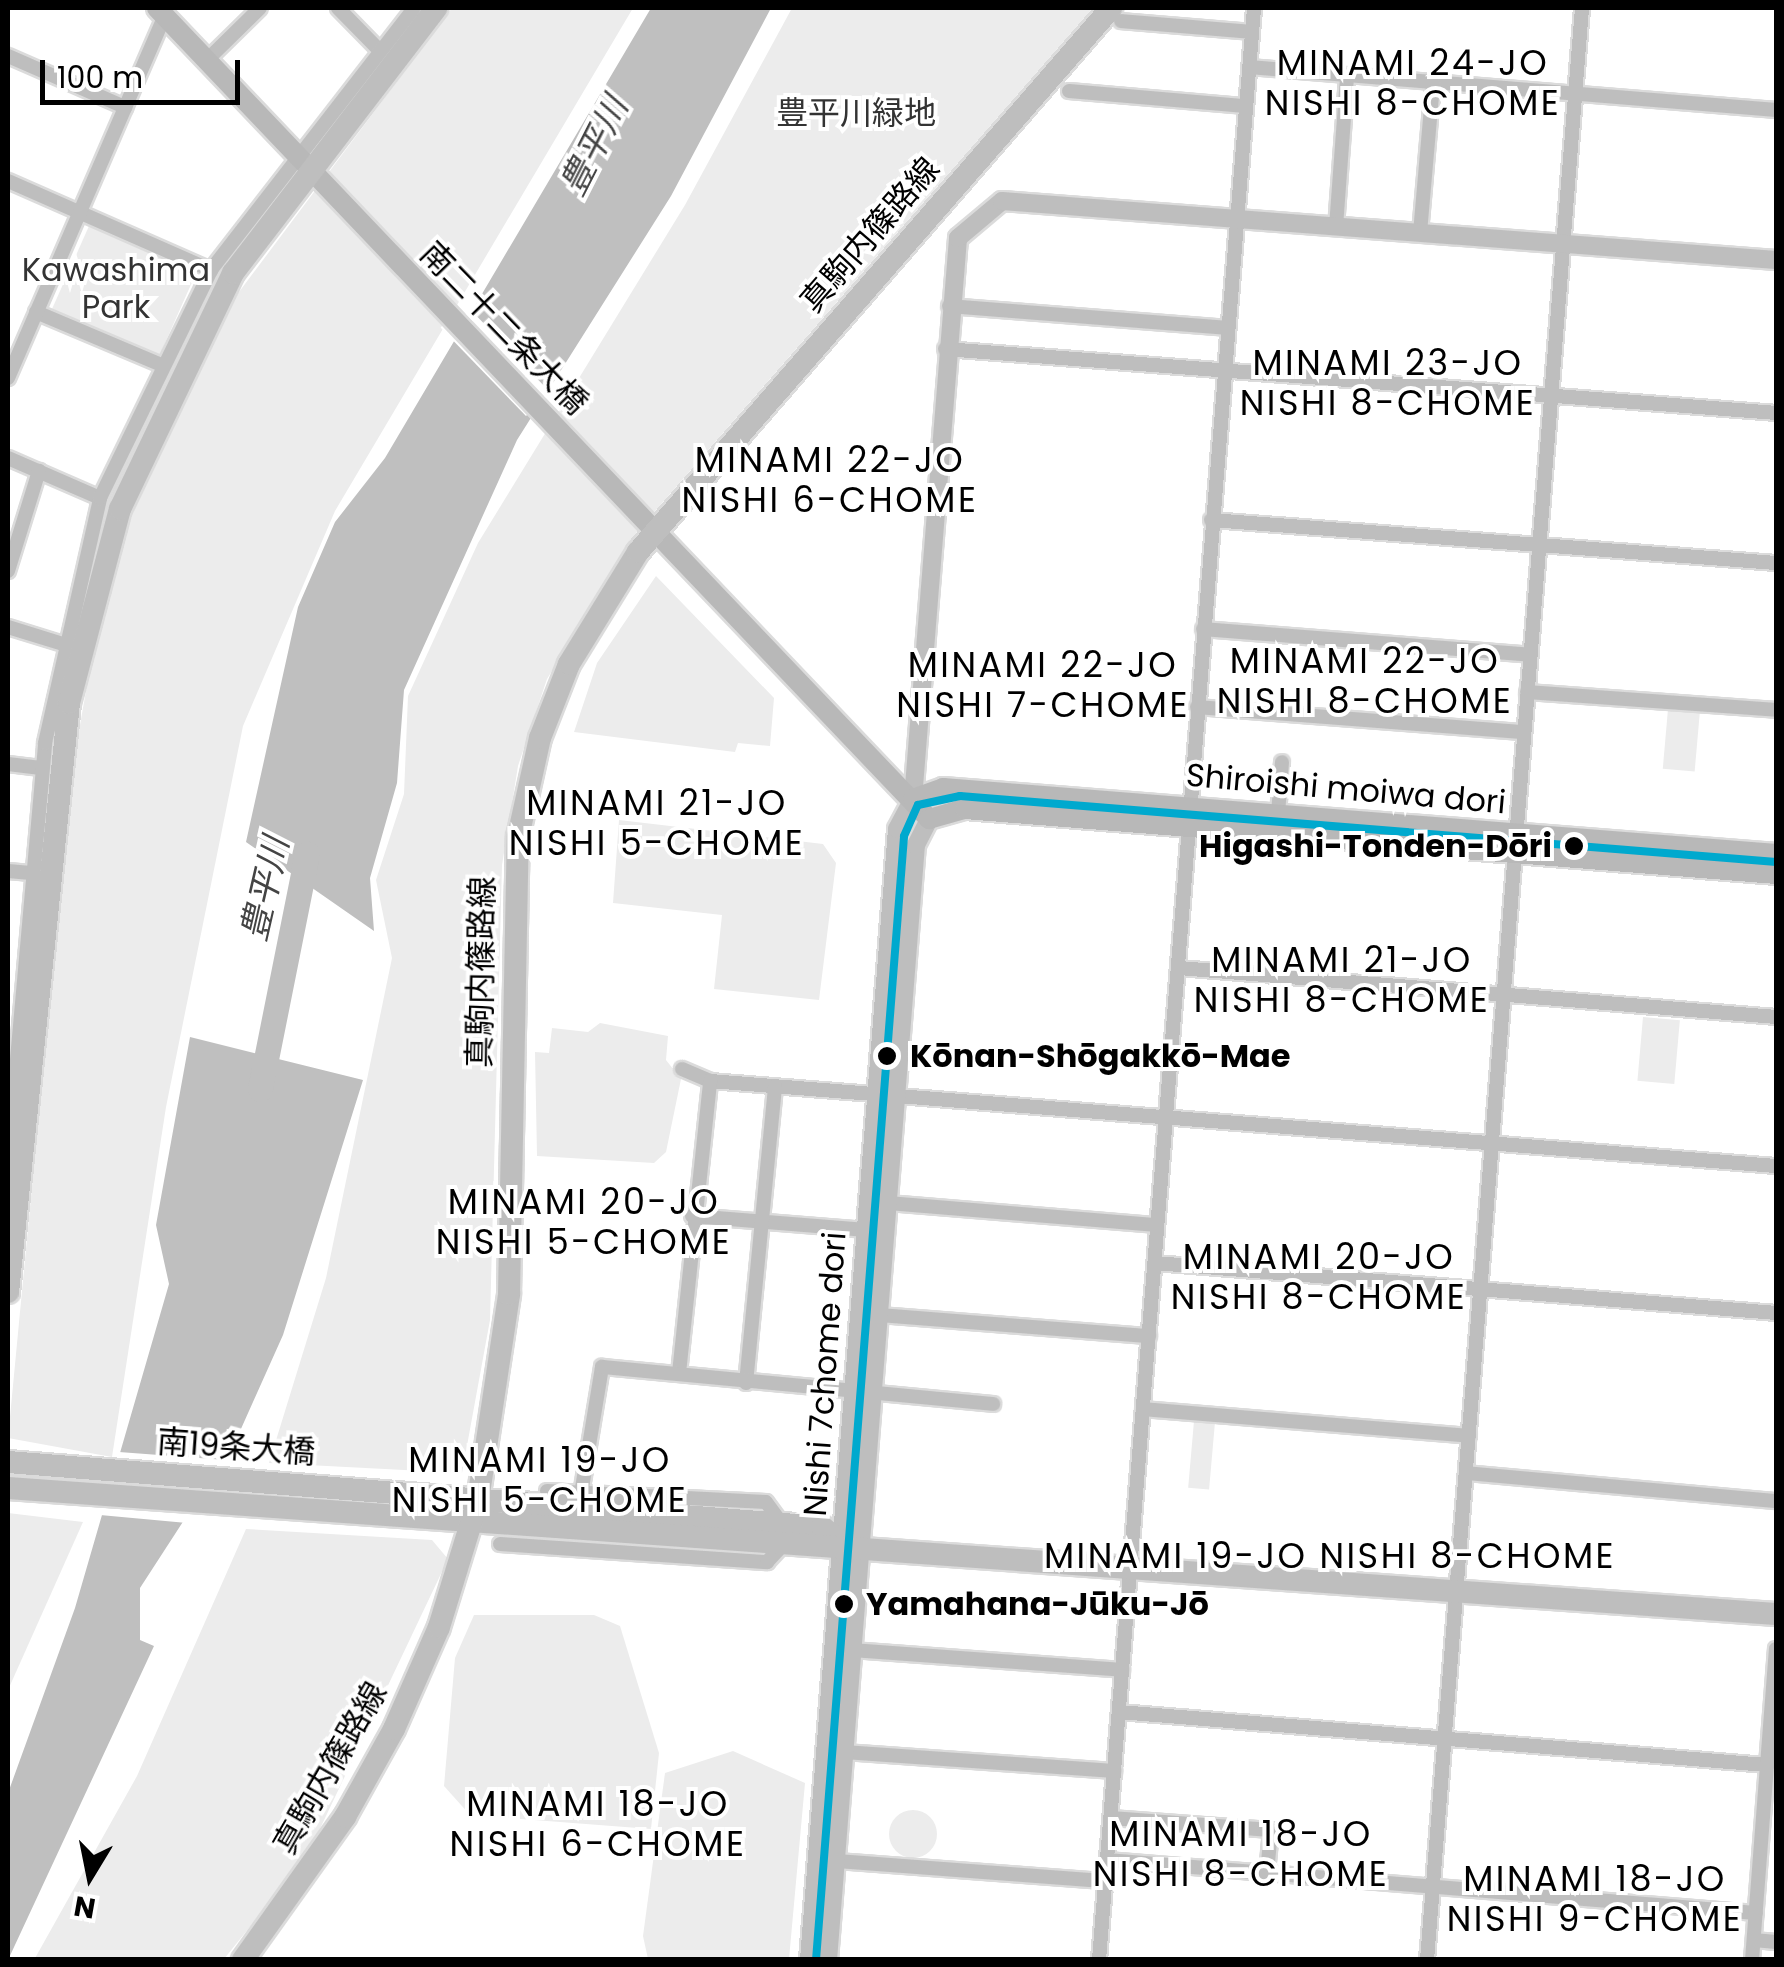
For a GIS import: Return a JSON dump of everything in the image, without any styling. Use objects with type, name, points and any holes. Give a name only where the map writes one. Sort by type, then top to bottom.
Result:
[{"type":"main road","points":[[8,1292],[65,737],[98,582],[176,376],[232,272],[308,167],[436,8]]},
{"type":"main road","points":[[161,12],[308,167]]},
{"type":"main road","name":"真駒内篠路線","points":[[243,1960],[370,1774],[439,1627],[509,1294],[513,889],[526,791],[569,664],[651,526],[1116,14]]},
{"type":"main road","name":"南二十二条大橋","points":[[308,167],[651,526]]},
{"type":"main road","points":[[651,526],[929,819]]},
{"type":"main road","name":"Shiroishi moiwa dori","points":[[913,798],[943,788],[1188,817],[1515,843],[1776,854]]},
{"type":"main road","name":"Shiroishi moiwa dori","points":[[929,819],[965,809],[1188,817],[1278,814],[1776,874]]},
{"type":"main road","name":"南19条大橋","points":[[8,1462],[466,1510]]},
{"type":"main road","name":"南19条大橋","points":[[8,1488],[466,1510]]},
{"type":"main road","points":[[466,1510],[1776,1614]]},
{"type":"street","points":[[207,60],[260,8]]},
{"type":"street","points":[[338,8],[379,50]]},
{"type":"street","points":[[8,1160],[15,976],[42,768],[62,644],[100,498],[158,364],[211,270],[308,167],[379,50],[414,8]]},
{"type":"street","points":[[1099,1960],[1254,8]]},
{"type":"street","points":[[1428,1960],[1582,8]]},
{"type":"street","points":[[8,378],[125,107],[161,12]]},
{"type":"street","points":[[1116,14],[1252,32]]},
{"type":"street","points":[[8,56],[125,107]]},
{"type":"street","points":[[1249,67],[1776,110]]},
{"type":"street","points":[[1336,227],[1347,76]]},
{"type":"street","points":[[1420,233],[1433,83]]},
{"type":"street","points":[[1070,92],[1245,106]]},
{"type":"street","points":[[8,181],[211,270]]},
{"type":"street","name":"Nishi 7chome dori","points":[[828,1960],[852,1650],[852,1396],[897,829],[913,798],[948,306],[958,238],[995,203],[1776,260]]},
{"type":"street","points":[[948,306],[1228,328]]},
{"type":"street","points":[[36,312],[158,364]]},
{"type":"street","points":[[945,349],[1776,413]]},
{"type":"street","points":[[8,458],[100,498]]},
{"type":"street","points":[[8,571],[38,471]]},
{"type":"street","points":[[1212,520],[1776,563]]},
{"type":"street","points":[[8,627],[62,644]]},
{"type":"street","points":[[1203,629],[1530,655]]},
{"type":"street","points":[[1527,692],[1776,710]]},
{"type":"street","points":[[1197,707],[1524,732]]},
{"type":"street","points":[[1278,814],[1282,762]]},
{"type":"street","points":[[8,764],[42,768]]},
{"type":"street","name":"Nishi 7chome dori","points":[[808,1960],[852,1542],[873,1396],[916,845],[929,819]]},
{"type":"street","points":[[8,872],[31,874]]},
{"type":"street","points":[[1179,968],[1776,1016]]},
{"type":"street","points":[[682,1069],[710,1081],[877,1094],[897,1092],[1776,1166]]},
{"type":"street","points":[[679,1373],[692,1216],[710,1081]]},
{"type":"street","points":[[746,1383],[765,1222],[775,1086]]},
{"type":"street","points":[[888,1203],[1156,1225]]},
{"type":"street","points":[[692,1216],[866,1230]]},
{"type":"street","points":[[1155,1263],[1776,1313]]},
{"type":"street","points":[[880,1315],[1149,1336]]},
{"type":"street","points":[[582,1488],[602,1367],[852,1396],[993,1404]]},
{"type":"street","points":[[1143,1410],[1468,1436]]},
{"type":"street","points":[[1466,1473],[1776,1500]]},
{"type":"street","points":[[500,1544],[767,1562],[782,1536],[766,1502],[582,1488],[547,1491]]},
{"type":"street","points":[[1752,1960],[1756,1913],[1769,1851],[1776,1649]]},
{"type":"street","points":[[852,1650],[1122,1670]]},
{"type":"street","points":[[1119,1712],[1770,1763]]},
{"type":"street","points":[[844,1752],[1114,1771]]},
{"type":"street","points":[[1111,1818],[1271,1830],[1267,1873]]},
{"type":"street","points":[[1107,1860],[1756,1913]]},
{"type":"street","points":[[837,1861],[1106,1881]]},
{"type":"street","points":[[1754,1940],[1776,1942]]},
{"type":"green space","points":[[452,8],[633,8],[335,511],[243,726],[166,1107],[112,1457],[8,1438],[71,776],[102,600],[150,465],[233,300]]},
{"type":"green space","name":"豊平川緑地","points":[[792,8],[1093,8],[637,532],[547,679],[518,766],[502,865],[490,1320],[462,1473],[269,1463],[326,1278],[392,958],[376,880],[404,794],[408,696],[478,543],[685,205]]},
{"type":"green space","name":"Kawashima Park","points":[[89,226],[196,274],[158,359],[51,312]]},
{"type":"green space","points":[[656,576],[774,698],[770,746],[738,743],[735,752],[574,732],[597,663]]},
{"type":"green space","points":[[1668,709],[1700,712],[1695,772],[1663,769]]},
{"type":"green space","points":[[619,820],[823,844],[836,863],[819,1000],[714,989],[722,915],[613,903]]},
{"type":"green space","points":[[1643,1017],[1680,1020],[1674,1084],[1637,1081]]},
{"type":"green space","points":[[600,1023],[668,1036],[666,1060],[681,1079],[666,1152],[654,1163],[537,1156],[535,1052],[549,1053],[552,1028],[588,1032]]},
{"type":"green space","points":[[1194,1421],[1215,1423],[1209,1490],[1188,1488]]},
{"type":"green space","points":[[8,1513],[83,1522],[8,1690]]},
{"type":"green space","points":[[246,1529],[432,1540],[448,1559],[307,1856],[224,1959],[34,1960],[137,1776]]},
{"type":"green space","points":[[474,1615],[594,1615],[620,1626],[659,1753],[651,1829],[470,1815],[444,1786],[455,1658]]},
{"type":"green space","points":[[733,1751],[805,1783],[789,1959],[648,1959],[643,1936],[665,1773]]},
{"type":"green space","points":[[913,1810],[930,1817],[937,1834],[930,1851],[913,1858],[896,1851],[889,1834],[896,1817]]},
{"type":"water","name":"豊平川","points":[[651,8],[771,8],[671,196],[517,440],[404,690],[397,783],[370,878],[374,931],[246,842],[298,607],[335,522],[385,458]]},
{"type":"water","points":[[190,1037],[363,1080],[283,1335],[236,1440],[140,1588],[140,1640],[154,1646],[8,1960],[8,1793],[75,1608],[169,1284],[156,1225]]},
{"type":"pier","points":[[465,304],[550,392],[526,416],[441,328]]},
{"type":"pier","points":[[119,1452],[226,1460],[187,1523],[100,1515]]},
{"type":"waterway","name":"豊平川","points":[[260,1089],[307,854]]},
{"type":"transit line","points":[[816,1960],[904,836],[918,805],[960,796],[1776,862]]},
{"type":"place","name":"Higashi-Tonden-Dōri","points":[[1574,846]]},
{"type":"place","name":"Kōnan-Shōgakkō-Mae","points":[[887,1056]]},
{"type":"place","name":"Yamahana-Jūku-Jō","points":[[844,1604]]},
{"type":"district","name":"MINAMI 24-JO NISHI 8-CHOME","points":[[1413,83]]},
{"type":"district","name":"MINAMI 23-JO NISHI 8-CHOME","points":[[1388,383]]},
{"type":"district","name":"MINAMI 22-JO NISHI 6-CHOME","points":[[830,480]]},
{"type":"district","name":"MINAMI 22-JO NISHI 8-CHOME","points":[[1365,681]]},
{"type":"district","name":"MINAMI 22-JO NISHI 7-CHOME","points":[[1043,685]]},
{"type":"district","name":"MINAMI 21-JO NISHI 5-CHOME","points":[[657,823]]},
{"type":"district","name":"MINAMI 21-JO NISHI 8-CHOME","points":[[1342,980]]},
{"type":"district","name":"MINAMI 20-JO NISHI 5-CHOME","points":[[584,1222]]},
{"type":"district","name":"MINAMI 20-JO NISHI 8-CHOME","points":[[1319,1277]]},
{"type":"district","name":"MINAMI 19-JO NISHI 5-CHOME","points":[[540,1480]]},
{"type":"district","name":"MINAMI 19-JO NISHI 8-CHOME","points":[[1330,1556]]},
{"type":"district","name":"MINAMI 18-JO NISHI 6-CHOME","points":[[598,1824]]},
{"type":"district","name":"MINAMI 18-JO NISHI 8-CHOME","points":[[1241,1854]]},
{"type":"district","name":"MINAMI 18-JO NISHI 9-CHOME","points":[[1595,1899]]}]
